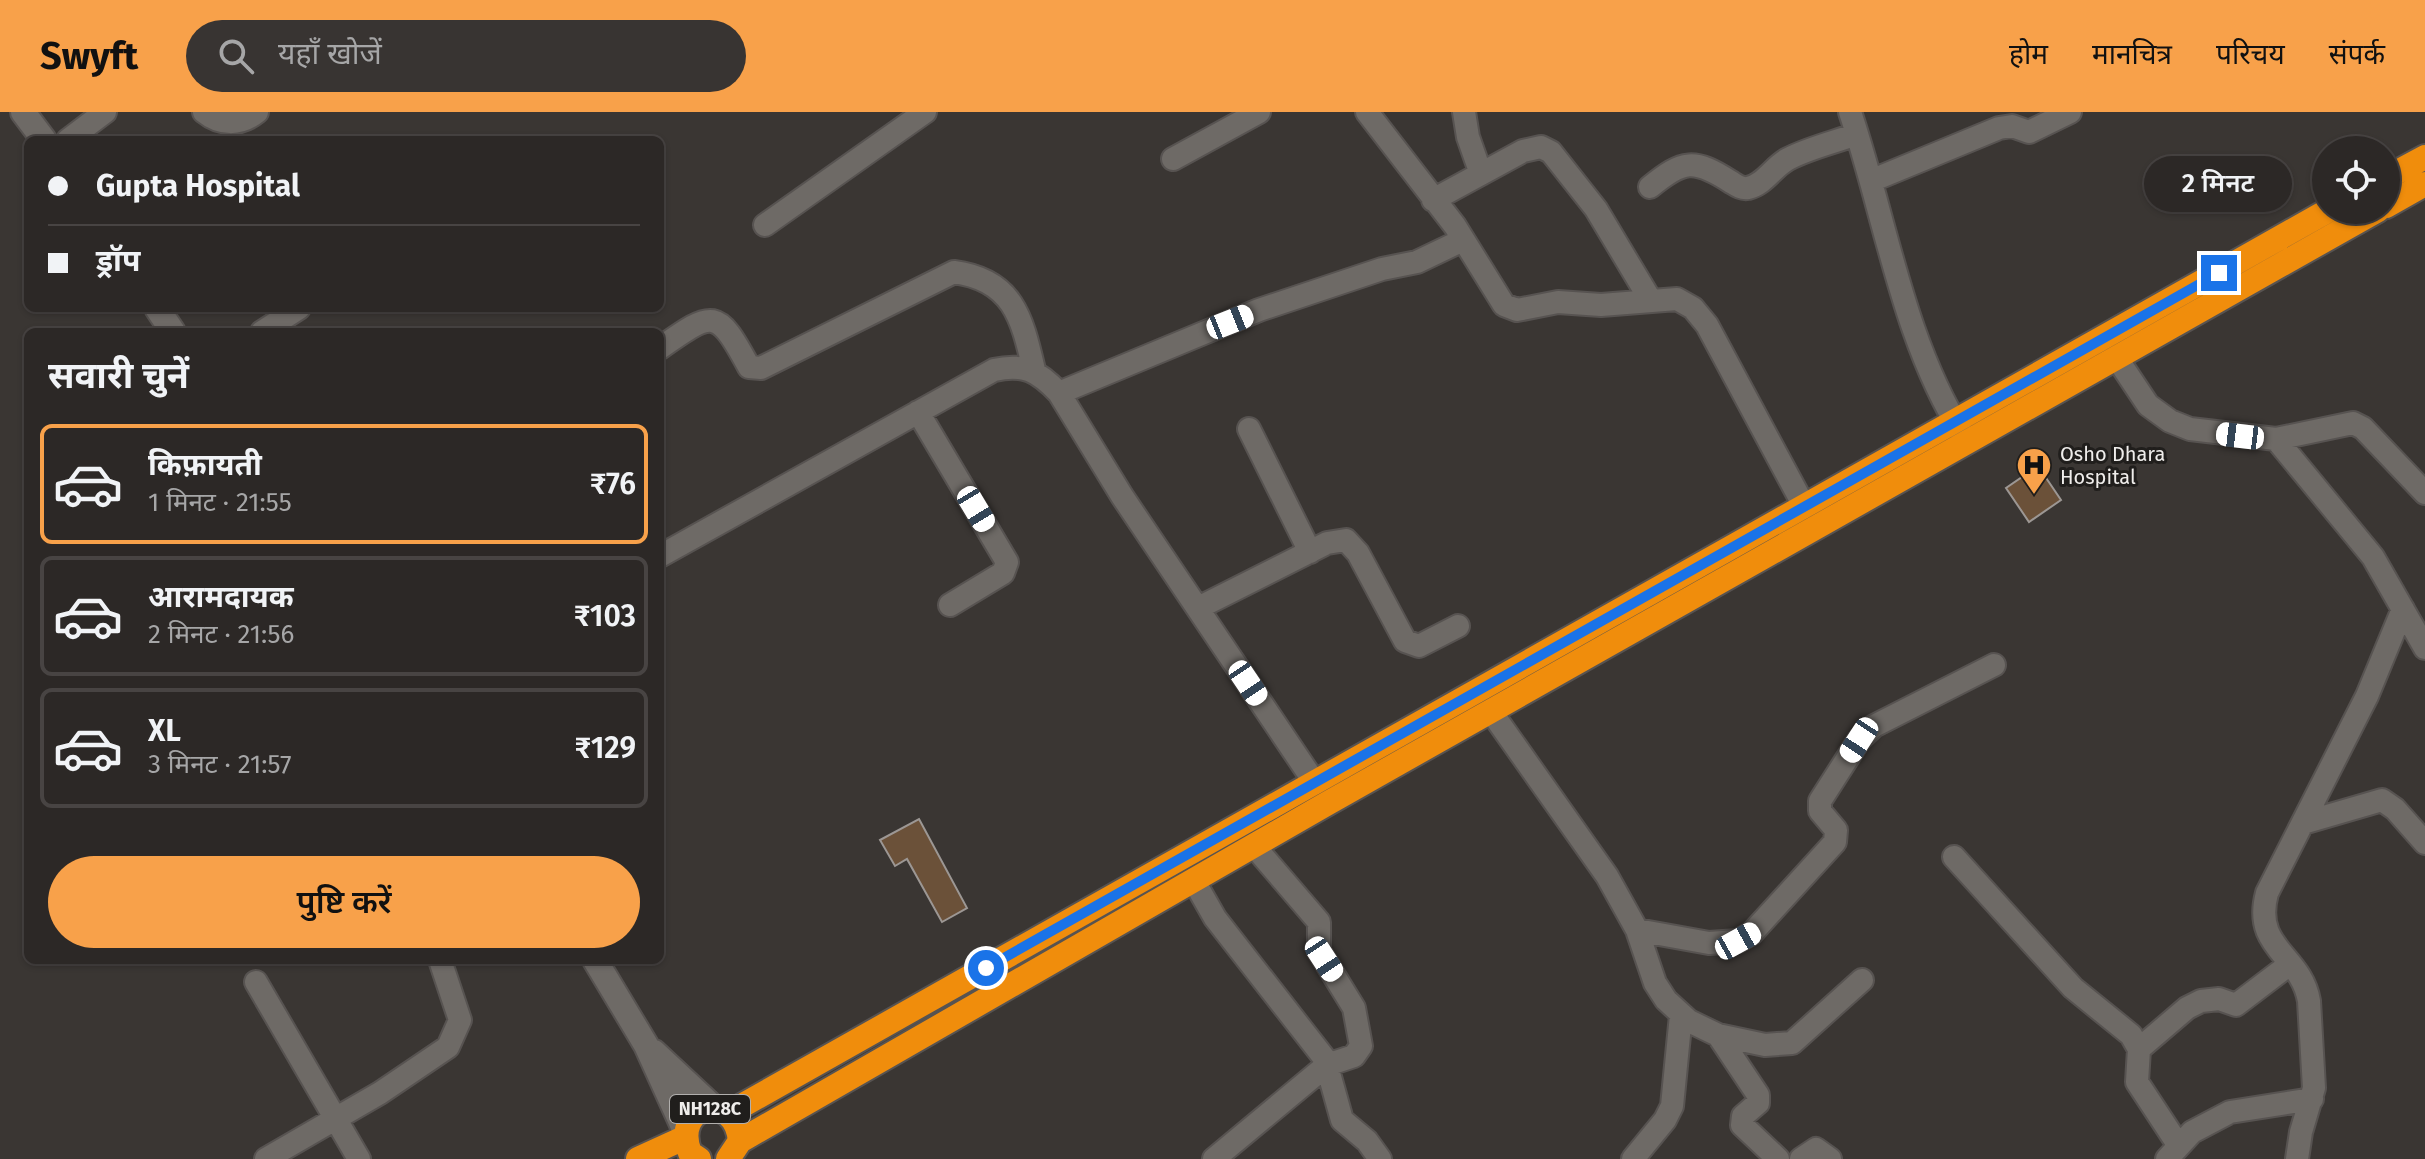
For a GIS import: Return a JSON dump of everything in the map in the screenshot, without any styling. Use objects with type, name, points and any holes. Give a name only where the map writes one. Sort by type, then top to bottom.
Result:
[{"type":"highway","points":[[2400,170],[2425,157]]},
{"type":"highway","points":[[2400,198],[2425,184]]},
{"type":"highway","name":"NH128C","points":[[736,1152],[1254,846],[1492,713],[2312,220]]},
{"type":"highway","name":"NH128C","points":[[699,1159],[690,1153],[685,1135],[690,1119],[701,1110],[721,1111],[1092,911],[1804,506],[2116,357],[2353,224]]},
{"type":"highway","name":"NH128C","points":[[721,1111],[738,1126],[736,1152]]},
{"type":"highway","name":"NH128C","points":[[638,1159],[685,1135]]},
{"type":"street","points":[[23,112],[41,136]]},
{"type":"street","points":[[73,136],[105,112]]},
{"type":"street","points":[[204,112],[217,121],[227,123],[257,112]]},
{"type":"street","points":[[765,225],[925,112]]},
{"type":"street","points":[[1173,159],[1259,112]]},
{"type":"street","points":[[1367,112],[1463,240],[1498,299],[1511,309],[1558,302],[1601,305],[1677,299],[1686,302],[1699,314],[1804,506]]},
{"type":"street","points":[[1464,112],[1468,137],[1481,174]]},
{"type":"street","points":[[1873,180],[1999,128],[2012,126],[2029,132],[2070,112]]},
{"type":"street","points":[[1650,187],[1672,169],[1686,163],[1713,170],[1739,187],[1747,188],[1770,175],[1788,159],[1854,123],[1873,180],[1902,294],[1932,377],[1961,431]]},
{"type":"street","points":[[1433,200],[1523,151],[1541,147],[1551,152],[1596,209],[1651,301]]},
{"type":"street","points":[[1059,393],[1259,310],[1382,269],[1417,262],[1463,240]]},
{"type":"street","points":[[664,345],[703,320],[714,320],[729,330],[749,367],[761,368],[954,272],[986,280],[1011,303],[1024,330],[1034,370]]},
{"type":"street","points":[[268,328],[293,312]]},
{"type":"street","points":[[2116,357],[2148,405],[2179,426],[2276,439],[2346,423],[2357,424],[2425,493]]},
{"type":"street","points":[[664,554],[994,370],[1023,366],[1034,370],[1059,393],[1122,496],[1315,783]]},
{"type":"street","points":[[918,412],[1007,562],[1003,573],[950,605]]},
{"type":"street","points":[[1249,429],[1310,552]]},
{"type":"street","points":[[2276,439],[2373,557],[2412,615],[2425,648]]},
{"type":"street","points":[[1198,608],[1340,539],[1351,543],[1405,641],[1419,646],[1458,626]]},
{"type":"street","points":[[2297,1159],[2301,1132],[2312,1099],[2314,1075],[2309,1001],[2307,988],[2264,925],[2262,911],[2267,893],[2367,696],[2412,615]]},
{"type":"street","points":[[1637,930],[1724,944],[1752,933],[1835,842],[1836,830],[1818,806],[1865,733],[1884,719],[1994,665]]},
{"type":"street","points":[[1492,713],[1585,841],[1637,930],[1655,983],[1681,1015],[1718,1035],[1765,1045],[1792,1043],[1862,980]]},
{"type":"street","points":[[2303,823],[2382,800],[2395,809],[2425,843]]},
{"type":"street","points":[[1214,1159],[1327,1065],[1359,1053],[1360,1037],[1354,1008],[1319,951],[1319,922],[1254,846]]},
{"type":"street","points":[[1954,857],[2073,988],[2123,1027],[2139,1049],[2137,1082],[2173,1153],[2192,1132],[2230,1112],[2312,1099]]},
{"type":"street","points":[[1194,881],[1215,918],[1327,1065],[1342,1120],[1367,1141],[1380,1159]]},
{"type":"street","points":[[266,1159],[380,1093],[448,1047],[460,1020],[441,964]]},
{"type":"street","points":[[597,964],[646,1045],[685,1135]]},
{"type":"street","points":[[2139,1049],[2187,1008],[2208,999],[2236,1005],[2290,964]]},
{"type":"street","points":[[256,982],[359,1159]]},
{"type":"street","points":[[1633,1159],[1665,1120],[1672,1106],[1681,1015]]},
{"type":"street","points":[[1718,1035],[1758,1095],[1758,1103],[1743,1116],[1742,1125],[1778,1159]]},
{"type":"street","points":[[646,1045],[721,1111]]},
{"type":"street","points":[[1801,1159],[1816,1149],[1830,1159]]},
{"type":"building","points":[[2038,466],[2061,500],[2029,522],[2006,488]]},
{"type":"building","points":[[919,819],[967,908],[942,922],[907,859],[895,866],[880,840]]},
{"type":"place","name":"Osho Dhara Hospital","points":[[2034,496]]},
{"type":"route","points":[[986,968],[2219,273]]}]
